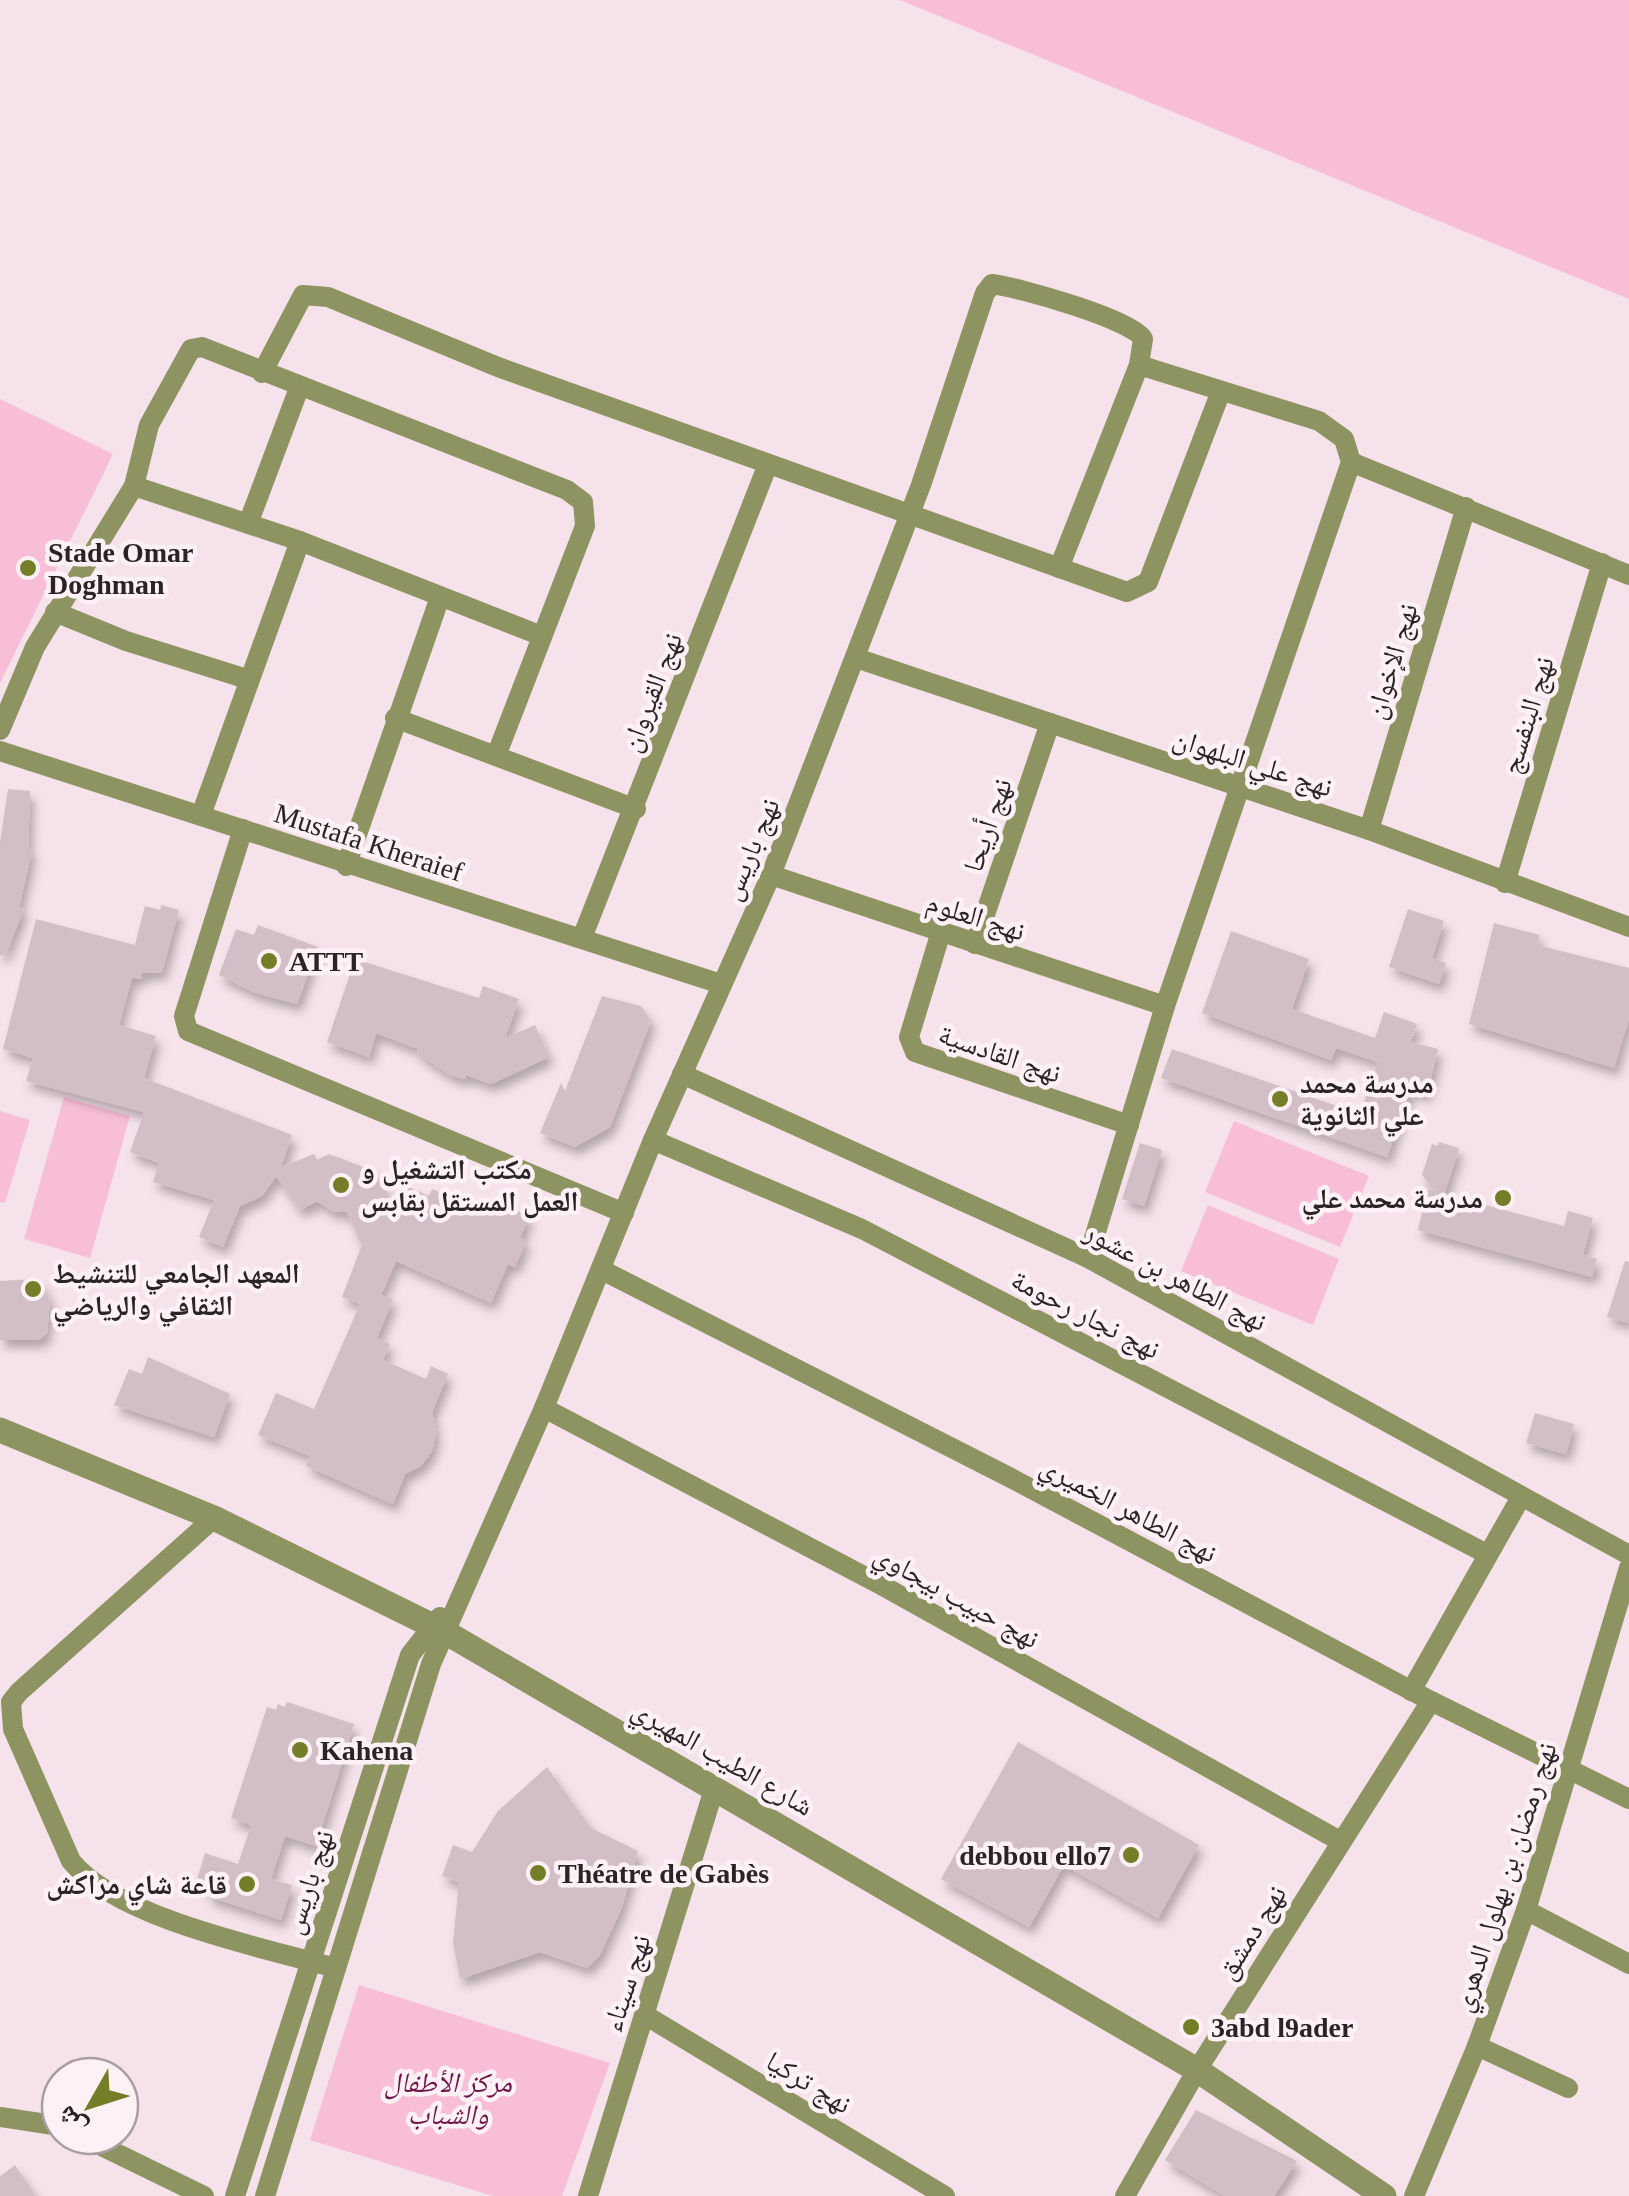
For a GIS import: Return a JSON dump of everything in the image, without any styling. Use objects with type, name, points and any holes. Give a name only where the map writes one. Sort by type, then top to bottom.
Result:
[{"type":"street","name":"نهج باريس","points":[[235,2196],[410,1654],[459,1602],[602,1270],[653,1140],[771,875],[910,514],[990,285],[1138,330],[1144,339],[1138,366]]},
{"type":"street","points":[[262,374],[307,292],[498,367],[1127,592],[1148,582],[1221,391]]},
{"type":"street","points":[[0,730],[55,612],[134,486],[150,425],[191,349],[202,347],[578,496],[585,508],[585,526],[496,756]]},
{"type":"street","points":[[1059,568],[1138,366],[1334,430],[1344,440],[1351,462],[1165,1006],[1088,1258]]},
{"type":"street","points":[[248,524],[299,388]]},
{"type":"street","points":[[1351,462],[1629,575]]},
{"type":"street","name":"نهج القيروان","points":[[582,938],[636,809],[768,464]]},
{"type":"street","points":[[134,486],[300,541],[542,636]]},
{"type":"street","name":"نهج الإخوان","points":[[1369,830],[1466,507]]},
{"type":"street","points":[[202,814],[247,679],[300,541]]},
{"type":"street","name":"نهج البنفسج","points":[[1505,883],[1602,564]]},
{"type":"street","points":[[346,866],[440,597]]},
{"type":"street","points":[[55,612],[126,642],[247,679]]},
{"type":"street","name":"نهج علي البلهوان","points":[[856,658],[1369,830],[1629,927]]},
{"type":"street","points":[[395,718],[636,809]]},
{"type":"street","name":"نهج أريحا","points":[[975,944],[1050,723]]},
{"type":"street","name":"Mustafa Kheraief","points":[[0,751],[202,814],[346,866],[721,984]]},
{"type":"street","points":[[243,829],[184,1016],[188,1031],[624,1212]]},
{"type":"street","name":"نهج العلوم","points":[[771,875],[940,935],[1165,1006]]},
{"type":"street","name":"نهج القادسية","points":[[940,935],[909,1037],[915,1052],[1129,1125]]},
{"type":"street","name":"نهج الطاهر بن عشور","points":[[682,1074],[1088,1258],[1629,1555]]},
{"type":"street","name":"نهج نجار رحومة","points":[[653,1140],[862,1229],[1487,1554]]},
{"type":"street","name":"نهج الطاهر الخميري","points":[[602,1270],[992,1468],[1431,1701],[1629,1799]]},
{"type":"street","name":"نهج حبيب بيجاوي","points":[[544,1408],[883,1586],[1340,1840]]},
{"type":"street","name":"شارع الطيب المهيري","points":[[0,1430],[214,1518],[437,1628],[715,1786],[1197,2070],[1384,2196]]},
{"type":"street","points":[[1411,1690],[1521,1497]]},
{"type":"street","points":[[214,1518],[19,1692],[11,1702],[13,1729],[72,1861],[84,1876],[128,1903],[336,1968]]},
{"type":"street","name":"نهج رمضان بن بهلول الدهري","points":[[1414,2196],[1477,2046],[1526,1910],[1628,1577]]},
{"type":"street","name":"نهج باريس","points":[[265,2196],[430,1664],[437,1628]]},
{"type":"street","name":"نهج دمشق","points":[[1125,2196],[1197,2070],[1431,1701]]},
{"type":"street","name":"نهج سيناء","points":[[588,2196],[715,1786]]},
{"type":"street","points":[[1526,1910],[1629,1964]]},
{"type":"street","name":"نهج تركيا","points":[[645,2015],[944,2196]]},
{"type":"street","points":[[1477,2046],[1568,2088]]},
{"type":"street","points":[[0,2118],[40,2123]]},
{"type":"street","points":[[122,2156],[204,2196]]},
{"type":"green space","points":[[900,0],[1629,0],[1629,299]]},
{"type":"green space","name":"Stade Omar Doghman","points":[[0,399],[113,454],[0,683]]},
{"type":"green space","points":[[64,1097],[130,1116],[90,1258],[24,1239]]},
{"type":"green space","points":[[0,1111],[30,1120],[5,1203],[0,1202]]},
{"type":"green space","points":[[1234,1121],[1369,1176],[1340,1247],[1205,1192]]},
{"type":"green space","points":[[1208,1205],[1339,1259],[1313,1325],[1181,1271]]},
{"type":"green space","name":"مركز الأطفال والشباب","points":[[359,1985],[610,2063],[562,2196],[493,2196],[310,2140]]},
{"type":"building","points":[[8,789],[30,791],[28,849],[32,850],[19,908],[24,909],[5,955],[0,955],[0,843]]},
{"type":"building","points":[[161,905],[179,910],[162,972],[142,973],[141,979],[132,977],[119,1025],[156,1036],[144,1078],[292,1135],[281,1167],[314,1154],[317,1160],[329,1154],[374,1171],[398,1211],[409,1187],[429,1196],[432,1189],[485,1213],[491,1199],[529,1216],[520,1238],[526,1241],[515,1267],[508,1264],[491,1303],[396,1261],[381,1295],[393,1299],[377,1338],[390,1344],[383,1360],[426,1379],[431,1366],[448,1374],[432,1412],[436,1433],[432,1451],[421,1466],[405,1474],[393,1504],[306,1466],[310,1456],[258,1435],[276,1393],[314,1409],[360,1304],[342,1297],[362,1245],[347,1212],[332,1211],[317,1201],[300,1210],[276,1176],[262,1196],[240,1206],[223,1247],[199,1237],[214,1200],[153,1182],[159,1163],[130,1152],[144,1112],[26,1081],[33,1058],[3,1049],[36,919],[135,945],[145,906],[160,910]]},
{"type":"building","points":[[1408,909],[1444,921],[1432,958],[1446,963],[1439,984],[1389,967]]},
{"type":"building","points":[[1494,923],[1540,935],[1537,945],[1629,968],[1629,1018],[1614,1068],[1469,1024]]},
{"type":"building","name":"ATTT","points":[[258,925],[318,947],[297,1004],[253,992],[219,975],[236,929],[254,935]]},
{"type":"building","points":[[1231,931],[1309,959],[1292,1009],[1375,1038],[1384,1012],[1417,1024],[1411,1042],[1438,1049],[1427,1094],[1410,1090],[1387,1157],[1161,1078],[1172,1049],[1360,1114],[1378,1062],[1336,1048],[1331,1060],[1202,1013]]},
{"type":"building","points":[[355,959],[479,998],[483,986],[519,999],[505,1038],[535,1025],[549,1057],[491,1084],[466,1075],[465,1079],[450,1075],[417,1053],[418,1049],[376,1033],[369,1057],[327,1042]]},
{"type":"building","points":[[602,996],[641,1006],[651,1021],[610,1127],[575,1147],[540,1133],[561,1083],[565,1091]]},
{"type":"building","points":[[1439,1142],[1459,1148],[1444,1194],[1564,1226],[1568,1211],[1593,1218],[1583,1255],[1597,1259],[1592,1277],[1418,1230],[1428,1189],[1435,1191],[1422,1175],[1432,1144],[1437,1146]]},
{"type":"building","points":[[1140,1143],[1162,1150],[1144,1206],[1122,1199]]},
{"type":"building","points":[[1625,1261],[1629,1262],[1629,1323],[1607,1317]]},
{"type":"building","points":[[34,1279],[43,1284],[50,1301],[47,1333],[40,1340],[0,1340],[0,1281]]},
{"type":"building","points":[[148,1357],[230,1394],[214,1437],[114,1405],[129,1369],[142,1374]]},
{"type":"building","points":[[1535,1413],[1574,1424],[1566,1454],[1526,1443]]},
{"type":"building","points":[[287,1702],[354,1724],[316,1846],[285,1836],[271,1879],[292,1885],[281,1920],[207,1896],[210,1888],[196,1883],[205,1853],[238,1864],[251,1825],[231,1818],[267,1707],[276,1710],[278,1704],[285,1707]]},
{"type":"building","points":[[1018,1742],[1199,1845],[1158,1918],[1064,1865],[1029,1927],[941,1879]]},
{"type":"building","name":"Théatre de Gabès","points":[[547,1767],[591,1828],[638,1851],[622,1907],[600,1955],[587,1968],[540,1952],[460,1979],[453,1943],[459,1882],[442,1876],[453,1845],[472,1852],[498,1811]]},
{"type":"building","points":[[1196,2110],[1297,2161],[1274,2196],[1225,2196],[1165,2160]]},
{"type":"building","points":[[15,2165],[36,2196],[0,2196],[0,2176]]},
{"type":"place","name":"Stade Omar Doghman","points":[[28,568]]},
{"type":"place","name":"ATTT","points":[[269,961]]},
{"type":"place","name":"مدرسة محمد علي الثانوية","points":[[1280,1099]]},
{"type":"place","name":"مكتب التشغيل و العمل المستقل بقابس","points":[[341,1185]]},
{"type":"place","name":"مدرسة محمد علي","points":[[1503,1198]]},
{"type":"place","name":"المعهد الجامعي للتنشيط الثقافي والرياضي","points":[[33,1289]]},
{"type":"place","name":"Kahena","points":[[300,1750]]},
{"type":"place","name":"debbou ello7","points":[[1131,1855]]},
{"type":"place","name":"Théatre de Gabès","points":[[538,1873]]},
{"type":"place","name":"قاعة شاي مراكش","points":[[247,1884]]},
{"type":"place","name":"3abd l9ader","points":[[1191,2027]]}]
